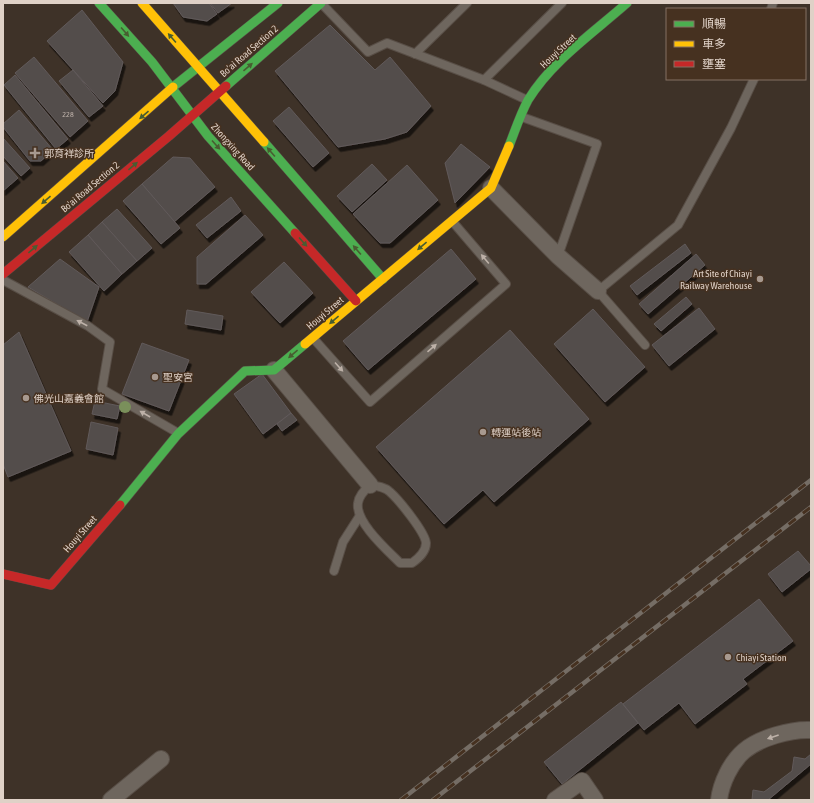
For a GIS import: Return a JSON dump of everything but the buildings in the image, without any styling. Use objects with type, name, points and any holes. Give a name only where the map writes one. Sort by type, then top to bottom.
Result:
[{"type":"street","name":"Zhongxing Road","points":[[99,3],[172,88],[191,116],[356,301]]},
{"type":"street","points":[[142,3],[382,279]]},
{"type":"street","name":"Bo’ai Road Section 2","points":[[172,88],[278,3]]},
{"type":"street","name":"Bo’ai Road Section 2","points":[[191,116],[321,3]]},
{"type":"street","name":"Houyi Street","points":[[3,574],[51,584],[128,496],[178,434],[245,371],[274,370],[491,188],[500,174],[528,101],[551,71],[627,3]]},
{"type":"street","name":"Bo'ai Road Section 2","points":[[3,237],[172,88]]},
{"type":"street","name":"Bo'ai Road Section 2","points":[[3,274],[191,116]]},
{"type":"street","points":[[491,188],[558,256],[598,290]]},
{"type":"street","points":[[274,370],[370,485]]},
{"type":"street","points":[[719,800],[728,772],[744,751],[787,732],[811,730]]},
{"type":"street","points":[[111,800],[161,760]]},
{"type":"street","points":[[555,800],[582,781],[595,800]]},
{"type":"lane","points":[[321,3],[368,52],[387,43],[484,80],[528,101]]},
{"type":"lane","points":[[415,54],[467,3]]},
{"type":"lane","points":[[484,80],[562,3]]},
{"type":"lane","points":[[645,346],[598,290],[678,225],[731,128],[754,80]]},
{"type":"lane","points":[[521,117],[597,144],[558,256]]},
{"type":"lane","points":[[312,338],[370,402],[506,284],[452,221]]},
{"type":"lane","points":[[3,280],[88,326],[110,342],[102,389],[178,434]]},
{"type":"lane","points":[[370,485],[379,486],[390,492],[417,525],[426,542],[424,551],[412,563],[400,562],[386,549],[359,517],[358,503],[361,494],[370,485]]},
{"type":"lane","points":[[334,572],[343,542],[359,517]]},
{"type":"railway","points":[[401,800],[811,480]]},
{"type":"railway","points":[[433,800],[811,507]]},
{"type":"traffic: fast","points":[[99,3],[152,62],[208,136],[295,233]]},
{"type":"traffic: fast","points":[[173,87],[278,3]]},
{"type":"traffic: fast","points":[[226,86],[321,3]]},
{"type":"traffic: fast","points":[[509,146],[525,106],[538,86],[561,60],[627,3]]},
{"type":"traffic: fast","points":[[264,142],[383,279]]},
{"type":"traffic: fast","points":[[120,505],[178,434],[245,371],[274,370],[305,344]]},
{"type":"traffic: slow","points":[[142,3],[264,142]]},
{"type":"traffic: slow","points":[[3,237],[173,87]]},
{"type":"traffic: slow","points":[[305,344],[491,188],[509,146]]},
{"type":"traffic: jam","points":[[3,274],[169,136],[226,86]]},
{"type":"traffic: jam","points":[[295,233],[356,301]]},
{"type":"traffic: jam","points":[[3,574],[51,585],[120,505]]},
{"type":"place","name":"郭育祥診所","points":[[35,153]]},
{"type":"place","name":"Art Site of Chiayi Railway Warehouse","points":[[760,279]]},
{"type":"place","name":"聖安宮","points":[[155,377]]},
{"type":"place","name":"佛光山嘉義會館","points":[[26,398]]},
{"type":"place","name":"轉運站後站","points":[[483,432]]},
{"type":"place","name":"Chiayi Station","points":[[728,657]]}]
